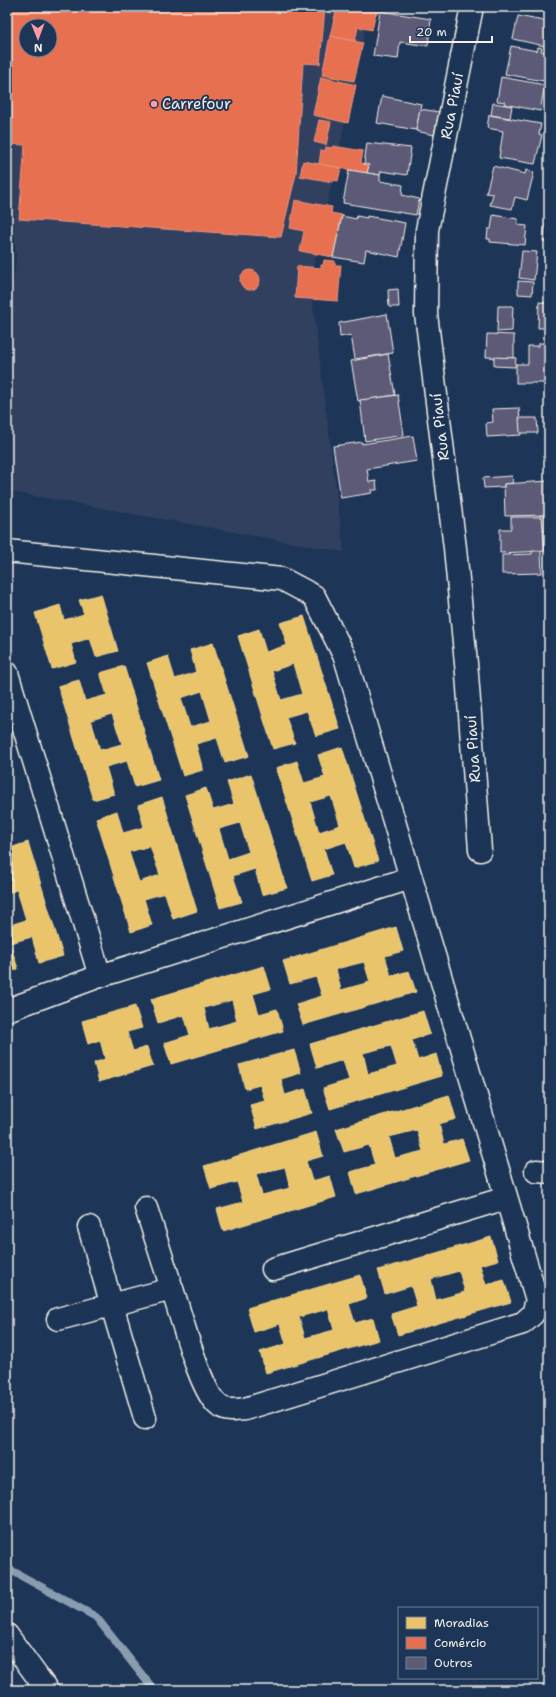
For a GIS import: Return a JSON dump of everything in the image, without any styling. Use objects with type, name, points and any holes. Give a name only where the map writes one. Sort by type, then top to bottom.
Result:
[{"type":"street","name":"Rua Piauí","points":[[472,7],[427,230],[426,314],[455,548],[467,674],[480,850]]},
{"type":"street","points":[[7,551],[282,579],[314,596],[345,657],[537,1300],[533,1314],[523,1323],[245,1409],[227,1410],[218,1405],[205,1387],[146,1208]]},
{"type":"street","points":[[7,673],[100,976]]},
{"type":"street","points":[[7,1010],[100,976],[411,878]]},
{"type":"street","points":[[273,1269],[506,1198]]},
{"type":"street","points":[[89,1227],[110,1305],[144,1418]]},
{"type":"street","points":[[58,1319],[172,1289]]},
{"type":"street","points":[[7,1635],[47,1690]]},
{"type":"shaded area","points":[[7,7],[370,7],[310,283],[344,552],[7,491],[7,347],[16,259],[7,104]]},
{"type":"building: Moradias","points":[[101,594],[118,651],[96,657],[90,638],[71,644],[76,662],[52,669],[35,613],[60,605],[64,620],[84,614],[79,600]]},
{"type":"building: Moradias","points":[[304,616],[340,729],[316,736],[307,711],[286,717],[295,743],[273,749],[238,636],[259,629],[266,652],[287,645],[280,623]],"holes":[[[293,664],[302,694],[281,700],[272,671]]]},
{"type":"building: Moradias","points":[[213,643],[249,756],[225,763],[217,738],[196,744],[203,770],[183,776],[147,663],[168,656],[175,679],[196,672],[190,650]],"holes":[[[202,691],[211,721],[190,727],[181,698]]]},
{"type":"building: Moradias","points":[[124,666],[159,780],[135,787],[127,761],[106,767],[114,794],[93,800],[58,686],[79,680],[85,701],[107,695],[100,673]],"holes":[[[112,714],[122,744],[100,750],[91,720]]]},
{"type":"building: Moradias","points":[[342,747],[378,861],[354,868],[346,842],[324,849],[332,875],[312,881],[276,768],[297,761],[304,783],[325,777],[318,755]],"holes":[[[331,796],[340,825],[319,832],[310,802]]]},
{"type":"building: Moradias","points":[[251,774],[287,888],[262,895],[255,869],[233,876],[242,902],[220,908],[185,795],[206,788],[213,810],[234,804],[227,782]],"holes":[[[240,823],[249,852],[228,859],[219,829]]]},
{"type":"building: Moradias","points":[[162,797],[197,911],[173,919],[165,893],[144,899],[152,925],[131,932],[96,818],[117,811],[123,833],[144,827],[138,805]],"holes":[[[150,846],[160,875],[139,882],[129,852]]]},
{"type":"building: Moradias","points":[[28,842],[63,956],[39,963],[32,937],[10,943],[18,969],[7,973],[7,926],[26,920],[17,890],[7,893],[7,872],[11,871],[7,859],[7,849]]},
{"type":"building: Moradias","points":[[396,927],[403,951],[385,956],[391,976],[409,971],[416,992],[303,1025],[296,1004],[322,996],[316,977],[290,984],[283,961]],"holes":[[[364,962],[370,982],[341,990],[336,969]]]},
{"type":"building: Moradias","points":[[264,966],[271,989],[253,994],[259,1014],[277,1009],[283,1031],[171,1064],[164,1043],[190,1035],[184,1015],[158,1023],[151,999]],"holes":[[[232,1000],[237,1021],[209,1029],[204,1008]]]},
{"type":"building: Moradias","points":[[135,1006],[142,1028],[127,1032],[133,1051],[147,1047],[153,1066],[99,1082],[94,1063],[105,1059],[100,1040],[88,1044],[82,1021]]},
{"type":"building: Moradias","points":[[423,1011],[430,1034],[412,1040],[418,1060],[436,1054],[442,1076],[330,1109],[323,1088],[349,1080],[343,1060],[317,1068],[310,1044]],"holes":[[[391,1046],[397,1066],[368,1074],[363,1053]]]},
{"type":"building: Moradias","points":[[294,1050],[301,1073],[281,1079],[285,1095],[305,1089],[312,1113],[257,1129],[250,1105],[265,1101],[260,1085],[245,1089],[239,1065]]},
{"type":"building: Moradias","points":[[449,1095],[456,1119],[439,1124],[444,1144],[462,1139],[469,1160],[356,1194],[350,1172],[375,1165],[369,1145],[344,1152],[336,1129]],"holes":[[[417,1130],[423,1151],[395,1158],[389,1137]]]},
{"type":"building: Moradias","points":[[316,1132],[323,1156],[306,1161],[312,1181],[330,1176],[336,1197],[223,1231],[217,1209],[243,1202],[237,1182],[211,1189],[204,1166]],"holes":[[[285,1167],[290,1188],[262,1195],[256,1174]]]},
{"type":"building: Moradias","points":[[491,1237],[498,1260],[480,1265],[486,1285],[504,1280],[511,1302],[398,1335],[391,1314],[417,1306],[411,1286],[385,1294],[378,1270]],"holes":[[[459,1271],[465,1292],[436,1300],[431,1279]]]},
{"type":"building: Moradias","points":[[360,1275],[367,1298],[349,1304],[355,1323],[373,1318],[379,1340],[266,1373],[260,1352],[286,1344],[280,1324],[254,1332],[247,1308]],"holes":[[[328,1309],[334,1330],[305,1338],[299,1317]]]},
{"type":"building: Comércio","name":"Carrefour","points":[[7,7],[325,7],[320,64],[303,63],[296,174],[281,237],[19,219],[25,145],[7,144]]},
{"type":"building: Comércio","points":[[337,7],[380,7],[378,13],[376,13],[372,30],[358,27],[355,41],[330,36]]},
{"type":"building: Comércio","points":[[330,36],[363,43],[354,81],[322,75]]},
{"type":"building: Comércio","points":[[321,77],[356,85],[348,123],[313,115]]},
{"type":"building: Comércio","points":[[319,120],[331,122],[326,145],[314,142]]},
{"type":"building: Comércio","points":[[333,146],[363,151],[361,163],[369,165],[367,173],[319,164],[321,150],[325,151],[326,147],[332,148]]},
{"type":"building: Comércio","points":[[303,161],[341,168],[338,181],[333,180],[333,182],[300,176]]},
{"type":"building: Comércio","points":[[295,200],[332,207],[331,213],[342,215],[333,257],[300,251],[304,231],[290,228]]},
{"type":"building: Comércio","points":[[324,260],[335,261],[335,265],[341,265],[338,301],[295,298],[297,266],[321,268]]},
{"type":"building: Comércio","points":[[250,270],[257,273],[260,280],[257,287],[250,290],[243,287],[240,280],[243,273]]},
{"type":"building: Outros","points":[[380,11],[431,19],[428,46],[400,42],[398,59],[373,56]]},
{"type":"building: Outros","points":[[518,16],[549,22],[549,47],[513,39]]},
{"type":"building: Outros","points":[[511,46],[537,51],[538,47],[542,48],[541,51],[549,53],[549,82],[505,74]]},
{"type":"building: Outros","points":[[501,77],[545,85],[540,111],[504,104],[505,102],[497,101]]},
{"type":"building: Outros","points":[[382,96],[421,104],[416,130],[377,123]]},
{"type":"building: Outros","points":[[493,103],[512,106],[510,118],[491,115]]},
{"type":"building: Outros","points":[[420,109],[439,112],[434,135],[416,131]]},
{"type":"building: Outros","points":[[489,115],[541,124],[539,134],[542,135],[535,164],[499,158],[503,131],[487,128]]},
{"type":"building: Outros","points":[[367,143],[411,148],[407,175],[381,171],[380,175],[367,173],[369,165],[364,164]]},
{"type":"building: Outros","points":[[493,166],[525,174],[526,170],[534,172],[527,200],[515,197],[512,209],[490,205],[493,194],[486,193]]},
{"type":"building: Outros","points":[[349,170],[380,175],[380,181],[403,185],[402,195],[419,199],[416,215],[343,203]]},
{"type":"building: Outros","points":[[493,215],[518,219],[518,225],[527,226],[525,245],[490,242],[490,239],[487,239],[488,229],[491,229]]},
{"type":"building: Outros","points":[[547,215],[549,215],[549,242],[543,241]]},
{"type":"building: Outros","points":[[342,216],[356,219],[357,216],[367,218],[367,216],[405,223],[399,257],[366,250],[364,262],[333,257]]},
{"type":"building: Outros","points":[[522,251],[537,252],[534,280],[519,278]]},
{"type":"building: Outros","points":[[518,281],[533,282],[532,295],[518,294]]},
{"type":"building: Outros","points":[[398,289],[399,307],[389,307],[388,290]]},
{"type":"building: Outros","points":[[539,302],[549,303],[549,328],[538,328]]},
{"type":"building: Outros","points":[[498,306],[513,306],[512,331],[497,332]]},
{"type":"building: Outros","points":[[387,314],[393,353],[355,359],[351,335],[340,337],[339,323]]},
{"type":"building: Outros","points":[[487,334],[514,335],[514,358],[486,357]]},
{"type":"building: Outros","points":[[539,343],[549,343],[549,383],[516,383],[516,364],[528,364],[528,346],[539,346]]},
{"type":"building: Outros","points":[[388,354],[395,395],[358,401],[351,361]]},
{"type":"building: Outros","points":[[494,357],[516,358],[515,367],[494,366]]},
{"type":"building: Outros","points":[[398,395],[404,435],[365,441],[360,400]]},
{"type":"building: Outros","points":[[519,408],[521,435],[487,437],[486,423],[493,422],[492,409]]},
{"type":"building: Outros","points":[[519,418],[537,418],[538,433],[520,433]]},
{"type":"building: Outros","points":[[413,436],[417,461],[367,469],[369,482],[376,481],[377,490],[371,490],[372,493],[341,498],[333,446],[362,442],[362,444]]},
{"type":"building: Outros","points":[[512,476],[513,483],[504,484],[504,487],[484,488],[483,478]]},
{"type":"building: Outros","points":[[549,481],[549,515],[505,516],[504,484]]},
{"type":"building: Outros","points":[[540,515],[549,515],[549,531],[543,531],[542,517]]},
{"type":"building: Outros","points":[[511,517],[542,517],[545,551],[500,553],[500,529],[511,529]]},
{"type":"building: Outros","points":[[532,551],[541,551],[542,573],[502,574],[502,555],[532,554]]},
{"type":"waterway","points":[[7,1568],[96,1617],[154,1690]]},
{"type":"place","name":"Carrefour","points":[[154,104]]}]
